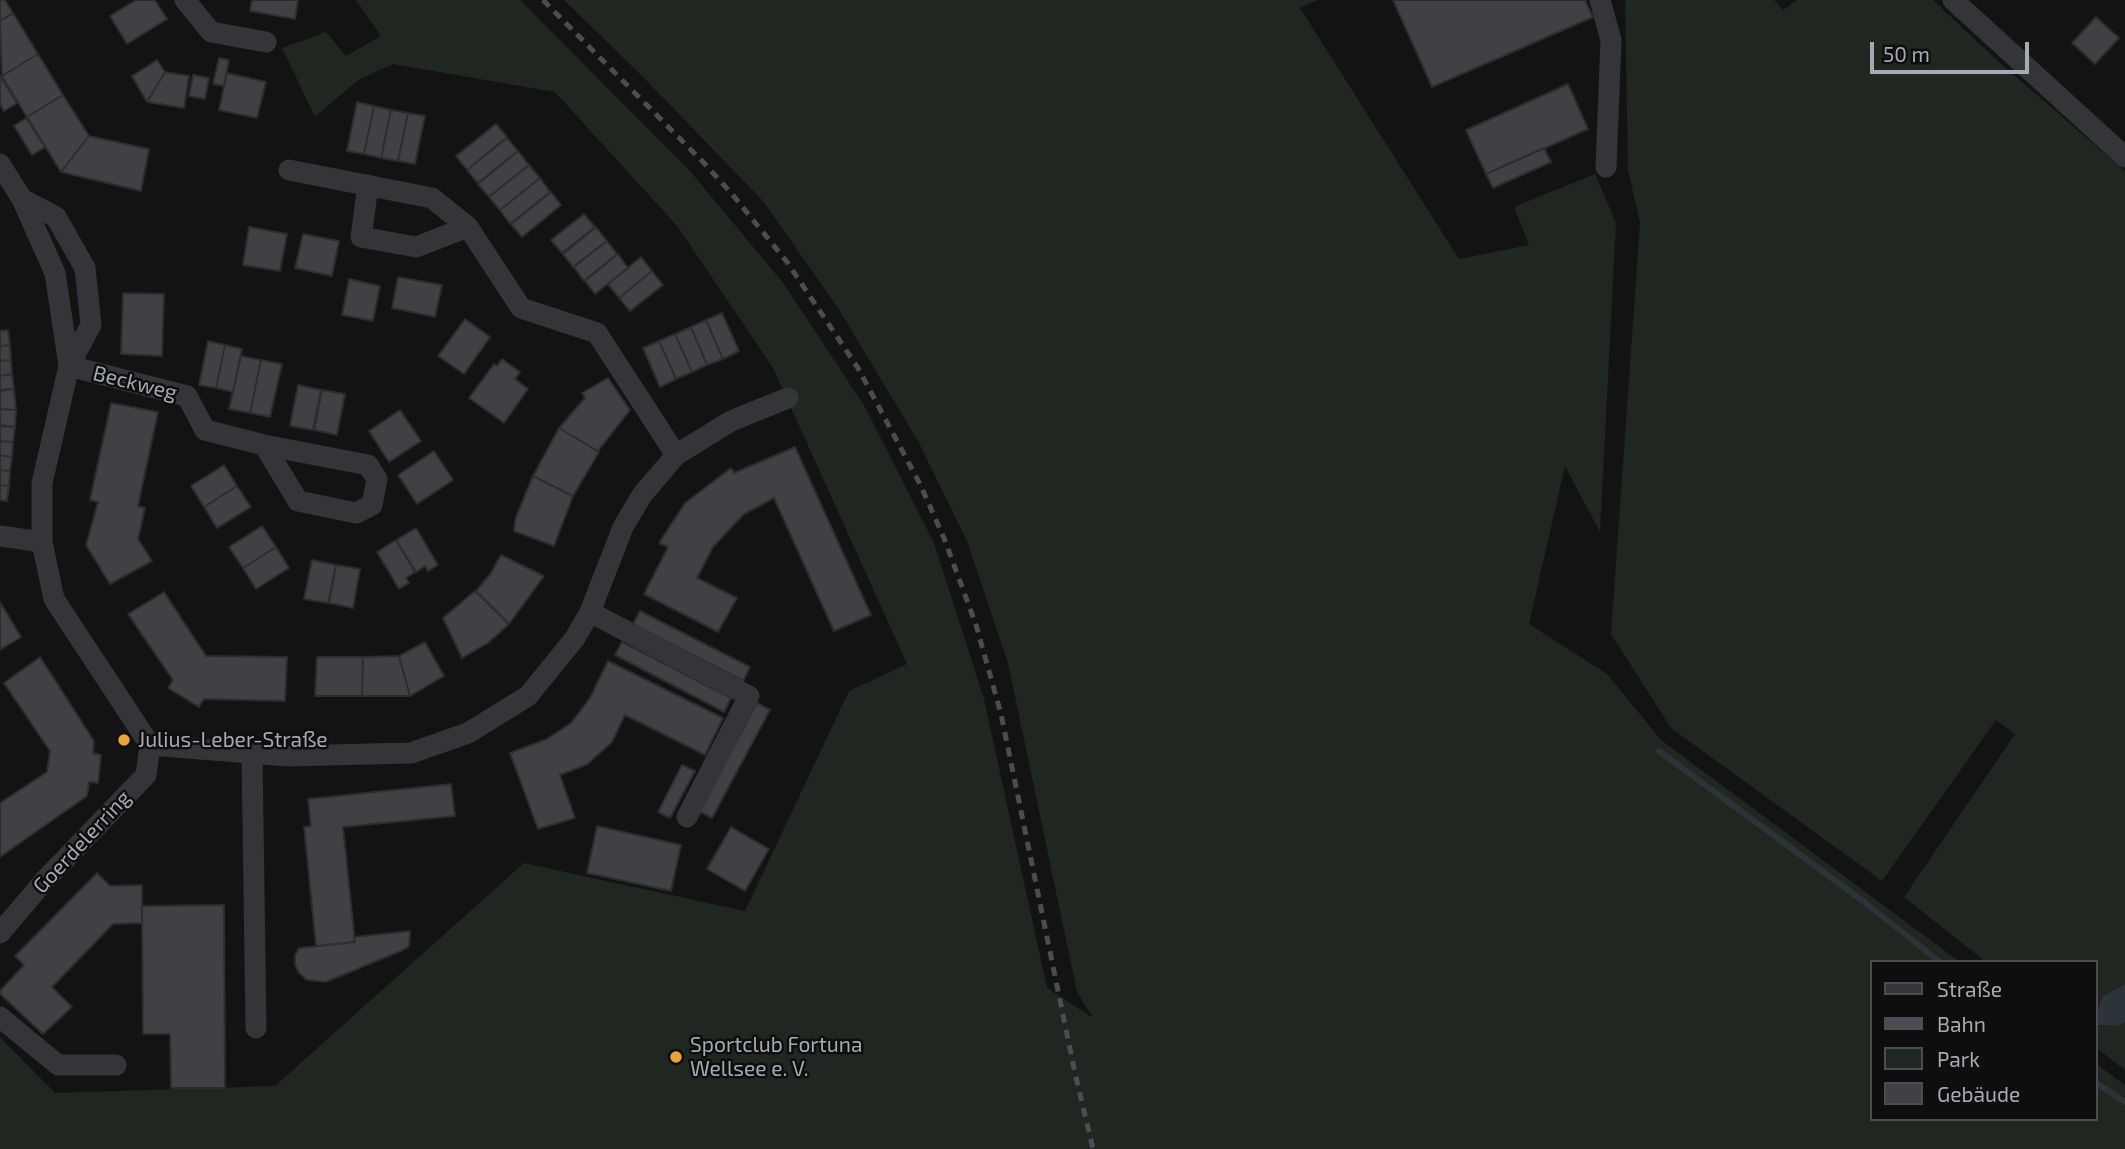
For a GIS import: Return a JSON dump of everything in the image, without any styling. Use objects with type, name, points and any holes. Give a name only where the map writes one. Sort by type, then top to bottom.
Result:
[{"type":"street","points":[[185,0],[211,32],[266,43]]},
{"type":"street","points":[[1600,0],[1611,40],[1606,167]]},
{"type":"street","points":[[1954,0],[2125,157]]},
{"type":"street","points":[[0,164],[22,200],[55,274],[69,366]]},
{"type":"street","points":[[289,170],[432,198],[468,227],[521,308],[597,332],[676,455]]},
{"type":"street","points":[[368,185],[361,237],[416,247],[468,227]]},
{"type":"street","points":[[22,200],[56,217],[85,268],[91,325],[69,366],[42,483],[42,542],[54,599],[150,746],[288,756],[411,753],[468,733],[528,696],[575,638],[590,612],[623,527],[642,495],[676,455],[731,421],[788,398]]},
{"type":"street","name":"Beckweg","points":[[69,366],[187,396],[205,430],[264,445],[368,465],[377,480],[372,505],[356,513],[298,501],[264,445]]},
{"type":"street","points":[[0,536],[42,542]]},
{"type":"street","points":[[590,612],[749,696],[687,817]]},
{"type":"street","name":"Goerdelerring","points":[[0,933],[45,880],[146,775],[150,746]]},
{"type":"street","points":[[252,754],[256,1028]]},
{"type":"street","points":[[0,1017],[58,1065],[116,1065]]},
{"type":"green space","points":[[356,0],[520,0],[690,171],[784,284],[865,407],[934,543],[984,699],[1047,988],[1093,1018],[1077,992],[1008,663],[967,541],[918,441],[838,308],[763,201],[564,0],[1318,0],[1300,8],[1459,259],[1529,245],[1514,207],[1595,174],[1616,223],[1600,532],[1565,466],[1529,624],[1607,674],[1661,740],[1957,960],[1870,960],[1870,1121],[2097,1121],[2097,1064],[2125,1085],[2125,1149],[0,1149],[0,1037],[55,1093],[275,1086],[524,863],[745,911],[849,691],[907,664],[773,368],[678,227],[555,92],[393,64],[358,80],[315,117],[282,48],[326,32],[346,56],[381,36]]},
{"type":"green space","points":[[1625,0],[1774,0],[1783,10],[1797,0],[1933,0],[2000,63],[2125,171],[2125,984],[2103,996],[2097,1010],[2097,960],[1983,960],[1904,897],[2015,734],[1996,720],[1882,881],[1671,728],[1611,634],[1640,223],[1628,170]]},
{"type":"green space","points":[[2125,1022],[2125,1070],[2097,1049],[2097,1025],[2117,1026]]},
{"type":"shaded area","points":[[2125,984],[2125,1022],[2117,1026],[2097,1025],[2097,1010],[2103,996]]},
{"type":"building","points":[[0,0],[5,0],[13,13],[0,21]]},
{"type":"building","points":[[136,0],[155,0],[167,19],[127,44],[110,16]]},
{"type":"building","points":[[252,0],[298,0],[295,19],[250,11]]},
{"type":"building","points":[[1393,0],[1585,0],[1593,17],[1432,87]]},
{"type":"building","points":[[13,13],[38,54],[2,76],[0,21]]},
{"type":"building","points":[[2096,17],[2119,38],[2095,64],[2072,43]]},
{"type":"building","points":[[38,54],[63,95],[27,117],[2,76]]},
{"type":"building","points":[[219,58],[229,60],[224,86],[213,84]]},
{"type":"building","points":[[157,60],[165,72],[147,102],[132,76]]},
{"type":"building","points":[[165,72],[189,76],[184,108],[147,102]]},
{"type":"building","points":[[227,73],[266,82],[257,118],[219,110]]},
{"type":"building","points":[[193,75],[209,78],[205,99],[189,96]]},
{"type":"building","points":[[0,76],[17,103],[4,111],[0,104]]},
{"type":"building","points":[[1568,84],[1588,129],[1486,174],[1466,130]]},
{"type":"building","points":[[63,95],[89,136],[61,172],[27,117]]},
{"type":"building","points":[[357,102],[374,106],[364,154],[347,151]]},
{"type":"building","points":[[374,106],[391,110],[381,158],[364,154]]},
{"type":"building","points":[[391,110],[408,113],[398,161],[381,158]]},
{"type":"building","points":[[408,113],[425,116],[415,164],[398,161]]},
{"type":"building","points":[[26,118],[45,147],[32,155],[14,126]]},
{"type":"building","points":[[496,124],[507,137],[467,170],[456,156]]},
{"type":"building","points":[[89,136],[149,149],[141,191],[61,172]]},
{"type":"building","points":[[507,138],[518,151],[478,183],[467,170]]},
{"type":"building","points":[[1544,148],[1551,162],[1493,188],[1486,174]]},
{"type":"building","points":[[518,151],[529,165],[489,197],[478,184]]},
{"type":"building","points":[[529,165],[540,178],[500,210],[489,197]]},
{"type":"building","points":[[540,178],[550,192],[510,224],[500,210]]},
{"type":"building","points":[[551,192],[561,205],[522,237],[511,224]]},
{"type":"building","points":[[584,214],[595,227],[562,253],[551,240]]},
{"type":"building","points":[[249,227],[287,234],[280,271],[243,265]]},
{"type":"building","points":[[596,227],[607,241],[573,267],[563,254]]},
{"type":"building","points":[[303,234],[339,241],[332,276],[295,268]]},
{"type":"building","points":[[607,241],[617,254],[584,281],[574,267]]},
{"type":"building","points":[[618,254],[628,268],[595,294],[585,281]]},
{"type":"building","points":[[641,257],[652,271],[619,298],[608,284]]},
{"type":"building","points":[[652,271],[663,285],[630,311],[619,298]]},
{"type":"building","points":[[398,277],[442,285],[435,317],[392,308]]},
{"type":"building","points":[[349,279],[380,286],[373,321],[342,315]]},
{"type":"building","points":[[123,293],[164,294],[162,356],[121,354]]},
{"type":"building","points":[[722,313],[739,351],[723,359],[706,320]]},
{"type":"building","points":[[465,319],[490,337],[464,374],[438,356]]},
{"type":"building","points":[[706,320],[723,359],[707,365],[691,327]]},
{"type":"building","points":[[691,327],[707,365],[692,372],[675,334]]},
{"type":"building","points":[[8,330],[10,345],[0,346],[0,331]]},
{"type":"building","points":[[675,334],[692,372],[676,379],[659,341]]},
{"type":"building","points":[[208,341],[225,345],[216,388],[199,385]]},
{"type":"building","points":[[659,341],[676,379],[660,387],[643,348]]},
{"type":"building","points":[[10,345],[11,360],[0,361],[0,346]]},
{"type":"building","points":[[225,345],[242,349],[233,392],[216,388]]},
{"type":"building","points":[[241,356],[261,360],[250,413],[229,409]]},
{"type":"building","points":[[502,359],[520,372],[515,379],[528,389],[504,423],[469,398],[494,364],[497,366]]},
{"type":"building","points":[[11,360],[12,374],[0,376],[0,361]]},
{"type":"building","points":[[261,360],[282,364],[270,417],[250,413]]},
{"type":"building","points":[[12,374],[14,389],[0,390],[0,376]]},
{"type":"building","points":[[608,378],[630,410],[598,451],[559,428],[585,398],[582,393]]},
{"type":"building","points":[[298,385],[321,390],[313,430],[290,426]]},
{"type":"building","points":[[14,389],[16,410],[0,409],[0,391]]},
{"type":"building","points":[[322,390],[345,394],[337,435],[314,430]]},
{"type":"building","points":[[111,403],[158,412],[138,506],[145,508],[138,539],[152,561],[110,584],[86,545],[98,502],[90,500]]},
{"type":"building","points":[[0,409],[16,410],[15,427],[0,425]]},
{"type":"building","points":[[400,410],[421,441],[389,462],[369,431]]},
{"type":"building","points":[[0,426],[15,427],[13,442],[0,441]]},
{"type":"building","points":[[559,428],[599,452],[573,496],[533,476]]},
{"type":"building","points":[[0,441],[13,442],[12,457],[0,455]]},
{"type":"building","points":[[795,447],[871,615],[834,631],[774,498],[744,514],[713,547],[697,578],[737,598],[718,632],[644,594],[668,547],[659,543],[685,503],[731,468],[734,473]]},
{"type":"building","points":[[434,451],[453,480],[417,504],[398,475]]},
{"type":"building","points":[[0,455],[12,457],[10,471],[0,470]]},
{"type":"building","points":[[224,465],[237,486],[204,507],[191,486]]},
{"type":"building","points":[[0,470],[10,471],[9,486],[0,485]]},
{"type":"building","points":[[533,476],[573,496],[554,546],[514,531],[516,517]]},
{"type":"building","points":[[0,485],[9,486],[7,501],[0,500]]},
{"type":"building","points":[[237,486],[251,507],[217,528],[204,507]]},
{"type":"building","points":[[262,526],[276,547],[243,568],[229,547]]},
{"type":"building","points":[[416,528],[438,565],[428,571],[425,566],[416,572],[396,540]]},
{"type":"building","points":[[396,540],[415,572],[406,578],[409,583],[399,589],[377,552]]},
{"type":"building","points":[[276,547],[289,568],[256,589],[243,568]]},
{"type":"building","points":[[501,555],[544,576],[509,624],[476,591]]},
{"type":"building","points":[[312,560],[336,565],[328,603],[304,599]]},
{"type":"building","points":[[336,565],[360,569],[353,608],[329,603]]},
{"type":"building","points":[[475,591],[509,624],[488,643],[462,658],[443,618]]},
{"type":"building","points":[[164,592],[206,656],[287,657],[285,701],[204,699],[199,707],[168,688],[173,680],[128,614]]},
{"type":"building","points":[[0,602],[21,637],[0,650]]},
{"type":"building","points":[[640,611],[750,667],[743,681],[633,624]]},
{"type":"building","points":[[425,642],[444,676],[410,696],[399,656]]},
{"type":"building","points":[[622,642],[731,698],[724,712],[615,655]]},
{"type":"building","points":[[399,656],[410,696],[362,696],[363,657]]},
{"type":"building","points":[[40,657],[94,741],[93,753],[101,755],[98,783],[89,782],[87,796],[0,857],[0,803],[47,772],[50,751],[4,683]]},
{"type":"building","points":[[317,657],[363,657],[362,696],[315,696]]},
{"type":"building","points":[[608,661],[723,718],[705,755],[625,715],[612,742],[588,764],[560,775],[575,818],[538,829],[510,753],[547,739],[571,723],[590,698]]},
{"type":"building","points":[[757,703],[770,710],[712,818],[699,811]]},
{"type":"building","points":[[682,765],[695,771],[670,818],[658,812]]},
{"type":"building","points":[[451,784],[455,816],[343,827],[355,942],[316,946],[304,827],[311,826],[308,799]]},
{"type":"building","points":[[597,826],[681,845],[671,891],[587,873]]},
{"type":"building","points":[[731,827],[769,849],[745,891],[707,869]]},
{"type":"building","points":[[97,873],[110,886],[142,885],[142,923],[113,924],[52,987],[72,1007],[43,1034],[0,994],[0,991],[24,965],[15,956]]},
{"type":"building","points":[[224,905],[225,1088],[171,1088],[170,1034],[143,1034],[142,906]]},
{"type":"building","points":[[410,931],[409,946],[403,950],[326,982],[307,980],[299,973],[295,964],[295,955],[299,948],[355,942],[354,937]]},
{"type":"waterway","points":[[1659,751],[1863,901],[1937,960]]},
{"type":"waterway","points":[[2097,1083],[2125,1102]]},
{"type":"railway","points":[[543,0],[704,163],[787,262],[858,368],[920,484],[944,538],[976,625],[1001,714],[1093,1149]]},
{"type":"place","name":"Julius-Leber-Straße","points":[[124,740]]},
{"type":"place","name":"Sportclub Fortuna Wellsee e. V.","points":[[676,1057]]}]
